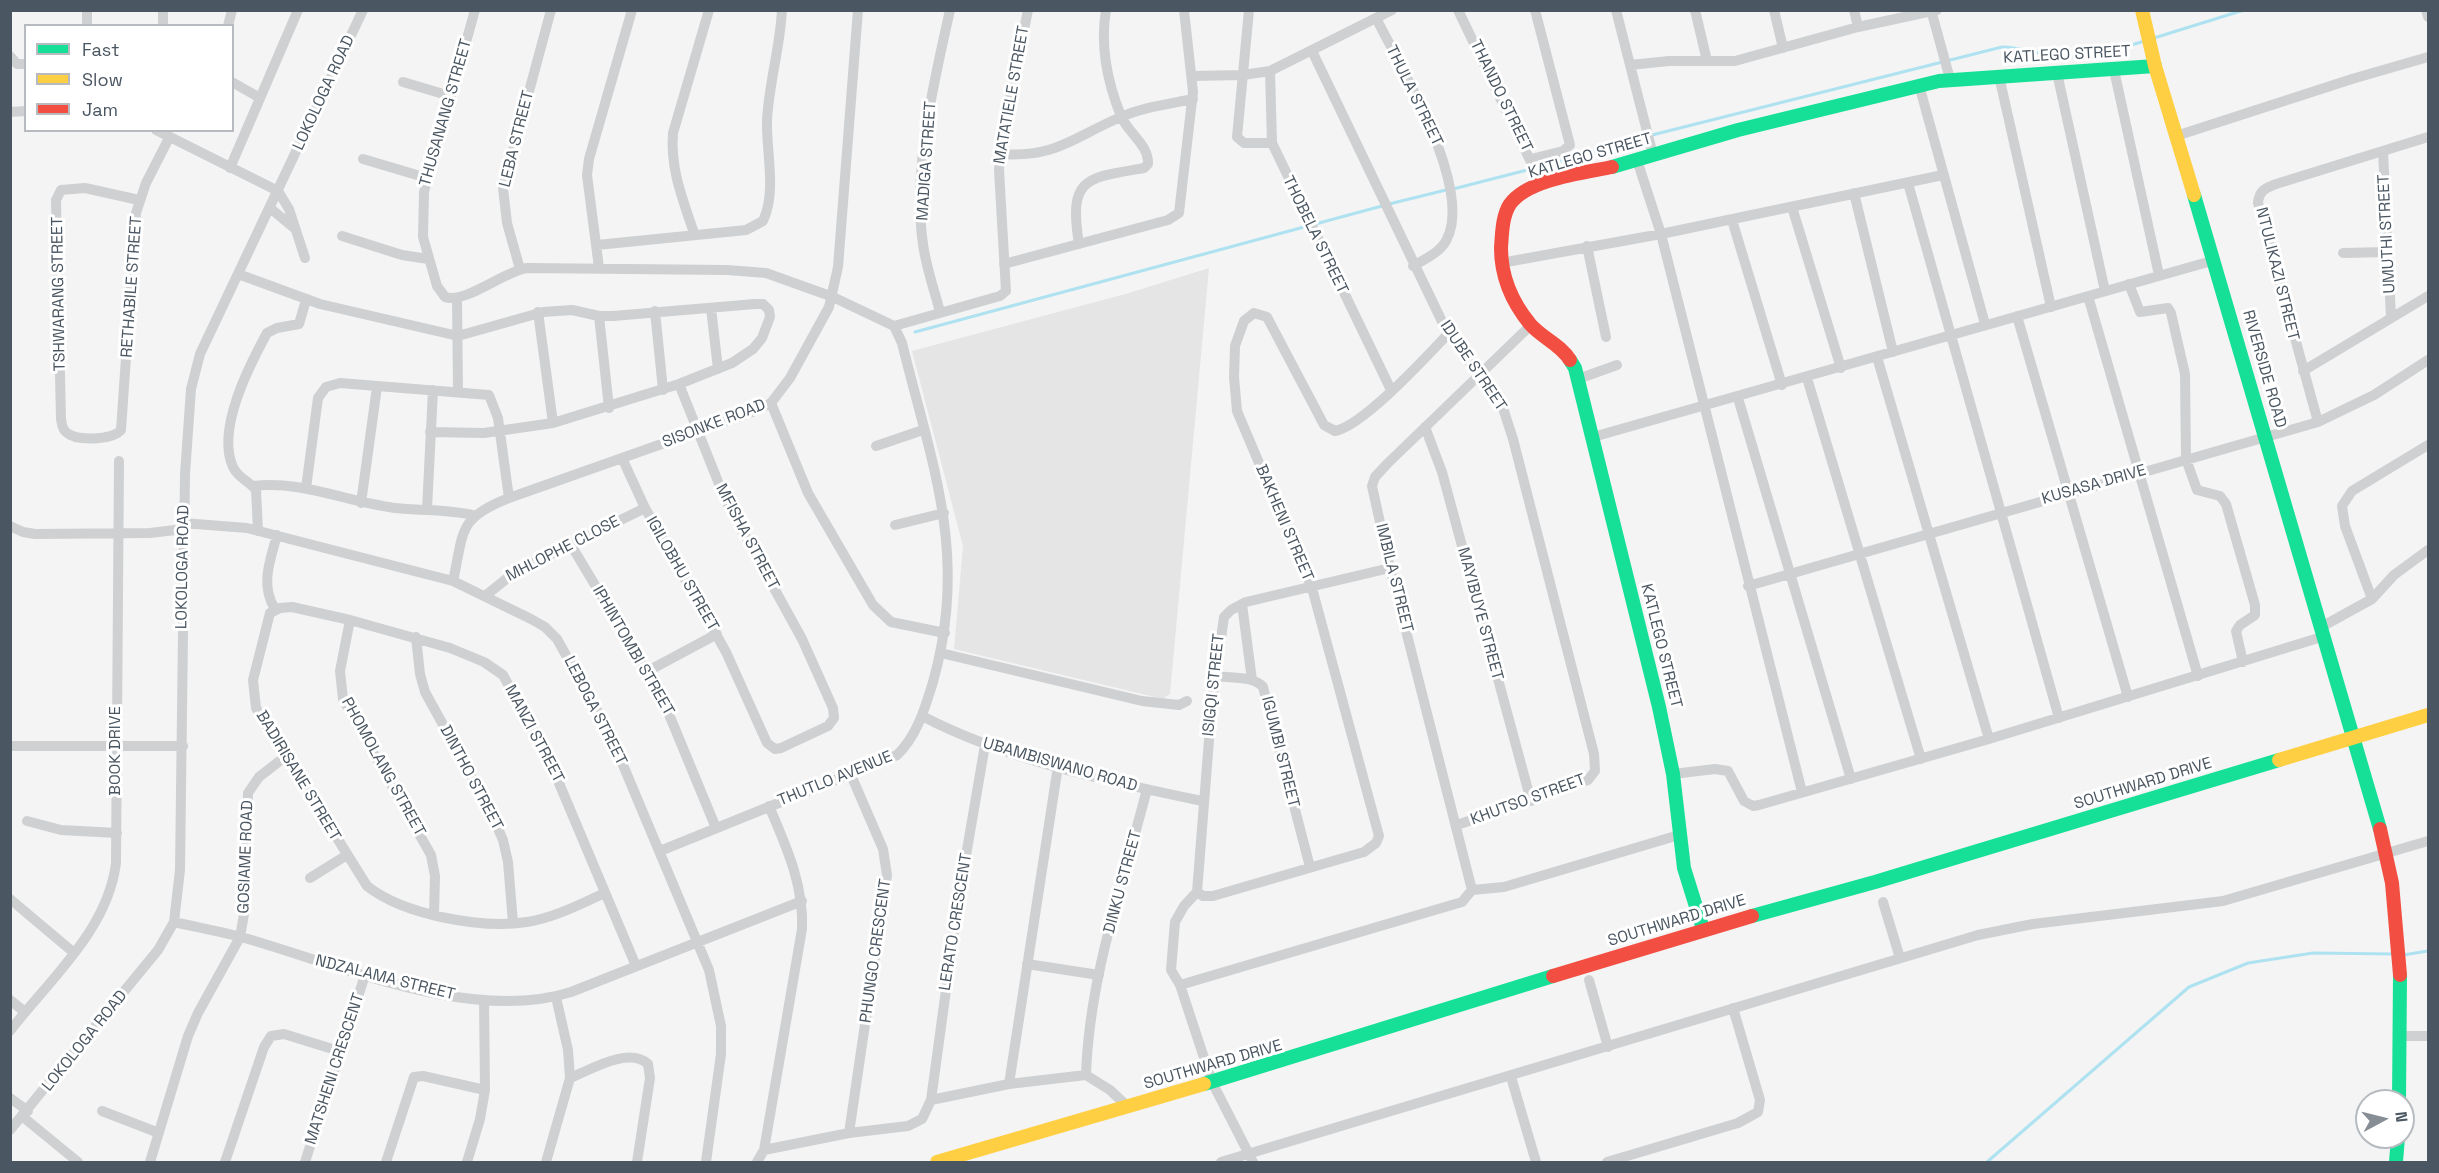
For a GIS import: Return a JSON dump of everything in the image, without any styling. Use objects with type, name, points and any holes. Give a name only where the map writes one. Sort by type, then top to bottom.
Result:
[{"type":"street","points":[[230,168],[298,10]]},
{"type":"street","name":"LOKOLOGA ROAD","points":[[10,1130],[148,963],[174,922],[180,870],[183,746],[183,526],[193,373],[363,10]]},
{"type":"street","name":"THUSANANG STREET","points":[[457,298],[445,297],[437,286],[428,260],[422,214],[427,178],[475,10]]},
{"type":"street","name":"LEBA STREET","points":[[520,269],[507,223],[503,188],[551,10]]},
{"type":"street","points":[[599,268],[587,182],[589,159],[632,10]]},
{"type":"street","points":[[694,233],[673,165],[673,133],[709,10]]},
{"type":"street","points":[[597,245],[753,228],[763,221],[769,193],[767,120],[782,10]]},
{"type":"street","name":"SISONKE ROAD","points":[[473,515],[509,498],[699,432],[771,403],[790,378],[833,297],[838,267],[858,10]]},
{"type":"street","name":"MADIGA STREET","points":[[940,312],[923,246],[921,199],[928,109],[950,10]]},
{"type":"street","name":"MATATIELE STREET","points":[[940,312],[1000,296],[1008,286],[998,191],[1000,154],[1028,10]]},
{"type":"street","points":[[1078,244],[1075,212],[1076,203],[1084,188],[1106,173],[1141,168],[1148,164],[1146,152],[1121,117],[1104,51],[1106,10]]},
{"type":"street","points":[[1004,264],[1168,220],[1179,213],[1193,76],[1184,10]]},
{"type":"street","points":[[1249,10],[1237,137],[1244,143],[1272,143]]},
{"type":"street","points":[[1193,76],[1243,75],[1270,71],[1392,10]]},
{"type":"street","name":"THANDO STREET","points":[[1458,10],[1541,183]]},
{"type":"street","points":[[1531,159],[1563,151],[1570,145],[1535,10]]},
{"type":"street","points":[[1616,10],[1653,155]]},
{"type":"street","points":[[1695,10],[1707,61]]},
{"type":"street","points":[[1774,10],[1783,48]]},
{"type":"street","points":[[1854,10],[1858,27]]},
{"type":"street","points":[[2426,10],[2428,17]]},
{"type":"street","points":[[1630,65],[1669,61],[1735,61],[1858,27],[1933,11],[1950,79]]},
{"type":"street","name":"RIVERSIDE ROAD","points":[[2143,15],[2155,66],[2215,260],[2387,854],[2393,891],[2397,943],[2399,1089]]},
{"type":"street","name":"THULA STREET","points":[[1376,18],[1436,138],[1448,181],[1451,210],[1449,234],[1440,249],[1413,266]]},
{"type":"street","name":"IDUBE STREET","points":[[1312,51],[1413,266],[1448,334],[1493,391],[1508,420],[1594,754],[1595,771]]},
{"type":"street","points":[[10,56],[17,64],[24,64]]},
{"type":"street","points":[[2176,136],[2428,57]]},
{"type":"street","name":"KATLEGO STREET","points":[[1703,929],[1684,868],[1674,774],[1578,379],[1565,352],[1531,325],[1510,295],[1501,263],[1502,228],[1510,204],[1517,196],[1541,183],[1637,160],[1750,127],[1919,85],[1950,79],[2155,66]]},
{"type":"street","points":[[2114,70],[2159,276]]},
{"type":"street","name":"THOBELA STREET","points":[[1270,71],[1272,143],[1391,390]]},
{"type":"street","points":[[2057,73],[2104,291]]},
{"type":"street","points":[[1999,76],[2051,307]]},
{"type":"street","points":[[403,82],[450,96]]},
{"type":"street","points":[[234,83],[260,98]]},
{"type":"street","points":[[1919,85],[1986,324]]},
{"type":"street","points":[[1000,154],[1023,155],[1050,151],[1121,117],[1192,99]]},
{"type":"street","points":[[159,132],[278,191],[289,209],[305,258]]},
{"type":"street","name":"NTULIKAZI STREET","points":[[2318,422],[2258,195],[2268,187],[2428,137]]},
{"type":"street","name":"RETHABILE STREET","points":[[110,436],[118,433],[122,424],[134,231],[139,200],[169,138]]},
{"type":"street","name":"UMUTHI STREET","points":[[2383,151],[2391,317]]},
{"type":"street","points":[[363,159],[427,178]]},
{"type":"street","points":[[1637,160],[1661,234],[1802,792]]},
{"type":"street","points":[[1501,263],[1732,220],[1943,175]]},
{"type":"street","points":[[1908,183],[2059,718]]},
{"type":"street","name":"TSHWARANG STREET","points":[[110,436],[71,436],[62,425],[56,200],[61,190],[74,188],[139,200]]},
{"type":"street","points":[[1854,193],[1893,352]]},
{"type":"street","points":[[1792,207],[1841,368]]},
{"type":"street","points":[[270,208],[294,228]]},
{"type":"street","points":[[1732,220],[1782,385]]},
{"type":"street","points":[[342,236],[402,255],[428,260]]},
{"type":"street","points":[[1587,246],[1606,338]]},
{"type":"street","points":[[2343,253],[2387,252]]},
{"type":"street","points":[[1593,437],[1738,398],[1949,334],[2215,260]]},
{"type":"street","points":[[458,391],[457,298],[520,269],[599,268],[766,273],[833,297],[894,326],[940,312]]},
{"type":"street","points":[[238,274],[306,300],[458,336],[538,312],[572,310],[599,316],[760,304],[766,306],[770,313],[765,332],[753,349],[742,358],[663,390],[553,423],[467,434],[430,432]]},
{"type":"street","points":[[2128,284],[2140,312],[2163,307],[2168,308],[2171,313],[2185,374],[2186,459],[2197,490],[2220,496],[2226,504],[2256,611],[2252,618],[2240,625],[2236,631],[2243,662]]},
{"type":"street","points":[[2088,296],[2198,676]]},
{"type":"street","points":[[2303,371],[2428,296]]},
{"type":"street","points":[[258,531],[258,496],[253,486],[238,475],[232,463],[229,439],[233,411],[267,333],[277,328],[299,324],[306,300]]},
{"type":"street","points":[[711,308],[718,369]]},
{"type":"street","points":[[655,311],[663,390]]},
{"type":"street","points":[[538,312],[553,423]]},
{"type":"street","name":"BAKHENI STREET","points":[[1197,892],[1203,896],[1213,896],[1364,852],[1376,843],[1379,836],[1312,588],[1237,411],[1233,358],[1244,321],[1254,313],[1267,317],[1324,425],[1335,431],[1349,426],[1391,390],[1448,334]]},
{"type":"street","points":[[599,316],[609,408]]},
{"type":"street","points":[[2017,316],[2128,697]]},
{"type":"street","name":"IMBILA STREET","points":[[1472,890],[1390,568],[1372,486],[1386,464],[1531,325]]},
{"type":"street","name":"THUTLO AVENUE","points":[[660,851],[897,755],[909,741],[922,716],[945,633],[949,560],[944,513],[902,342],[894,326]]},
{"type":"street","points":[[1877,357],[1989,740]]},
{"type":"street","name":"KUSASA DRIVE","points":[[1749,586],[2318,422],[2374,395],[2428,360]]},
{"type":"street","points":[[1578,379],[1617,365]]},
{"type":"street","points":[[1807,378],[1921,759]]},
{"type":"street","points":[[306,488],[322,391],[331,384],[340,383],[486,393],[492,397],[500,431],[509,498]]},
{"type":"street","name":"MFISHA STREET","points":[[679,384],[725,499],[802,639],[833,708],[831,723],[787,746],[770,747],[763,738],[743,690]]},
{"type":"street","points":[[362,502],[377,387]]},
{"type":"street","points":[[426,509],[433,390]]},
{"type":"street","points":[[1738,398],[1851,779]]},
{"type":"street","points":[[771,403],[808,493],[873,605],[891,622],[945,633]]},
{"type":"street","name":"MAYIBUYE STREET","points":[[1425,427],[1442,472],[1531,801]]},
{"type":"street","points":[[876,446],[923,430]]},
{"type":"street","points":[[2372,599],[2345,526],[2342,506],[2352,491],[2428,445]]},
{"type":"street","name":"IGILOBHU STREET","points":[[622,458],[645,508],[717,634],[743,690]]},
{"type":"street","name":"BOOK DRIVE","points":[[10,1031],[95,924],[110,897],[116,863],[117,833],[119,461]]},
{"type":"street","points":[[253,486],[274,484],[306,488],[362,502],[473,515],[465,528],[453,581]]},
{"type":"street","name":"MHLOPHE CLOSE","points":[[484,596],[515,572],[645,508]]},
{"type":"street","points":[[895,525],[944,513]]},
{"type":"street","name":"LEBOGA STREET","points":[[10,526],[35,534],[118,534],[183,526],[258,531],[453,581],[546,627],[557,639],[610,734],[699,941],[714,988],[721,1026],[721,1054],[706,1162]]},
{"type":"street","points":[[275,609],[267,594],[266,583],[277,535]]},
{"type":"street","name":"IPHINTOMBI STREET","points":[[571,545],[648,671],[675,726],[716,828]]},
{"type":"street","points":[[1674,774],[1715,769],[1728,771],[1744,801],[1753,806],[1989,740],[2243,662],[2324,631],[2372,599],[2394,575],[2428,550]]},
{"type":"street","points":[[1252,681],[1242,604],[1390,568]]},
{"type":"street","name":"ISIGQI STREET","points":[[1197,892],[1202,801],[1221,625],[1231,610],[1242,604]]},
{"type":"street","name":"MANZI STREET","points":[[275,609],[292,607],[416,637],[477,659],[503,675],[548,757],[636,966]]},
{"type":"street","name":"BADIRISANE STREET","points":[[275,609],[270,613],[256,665],[253,694],[262,719],[367,886],[377,894],[434,914],[470,921],[513,924],[545,918],[605,893]]},
{"type":"street","name":"PHOMOLANG STREET","points":[[350,620],[340,671],[343,699],[431,855],[435,876],[434,914]]},
{"type":"street","points":[[648,671],[717,634]]},
{"type":"street","name":"DINTHO STREET","points":[[416,637],[425,692],[489,808],[503,840],[508,862],[513,924]]},
{"type":"street","points":[[941,653],[1142,700],[1179,705],[1187,701]]},
{"type":"street","name":"IGUMBI STREET","points":[[1215,676],[1259,682],[1266,694],[1310,867]]},
{"type":"street","name":"SOUTHWARD DRIVE","points":[[937,1162],[1212,1082],[1703,929],[1875,882],[2428,715]]},
{"type":"street","name":"UBAMBISWANO ROAD","points":[[922,716],[985,745],[1147,789],[1202,801]]},
{"type":"street","name":"LERATO CRESCENT","points":[[931,1100],[958,902],[985,745]]},
{"type":"street","points":[[10,746],[183,746]]},
{"type":"street","name":"GOSIAME ROAD","points":[[240,937],[244,914],[248,793],[259,777],[286,756]]},
{"type":"street","points":[[1010,1084],[1058,766]]},
{"type":"street","name":"KHUTSO STREET","points":[[1457,825],[1588,780],[1595,771]]},
{"type":"street","name":"PHUNGO CRESCENT","points":[[849,1133],[887,875],[883,849],[851,775]]},
{"type":"street","name":"DINKU STREET","points":[[1086,1075],[1087,1036],[1099,975],[1147,789]]},
{"type":"street","points":[[757,1162],[764,1150],[800,943],[802,901],[790,858],[769,806]]},
{"type":"street","points":[[27,821],[60,830],[117,833]]},
{"type":"street","points":[[1180,985],[1462,902],[1472,890],[1504,888],[1679,835]]},
{"type":"street","points":[[1221,1162],[1252,1159],[1733,1008],[1978,935],[2032,924],[2223,901],[2428,841]]},
{"type":"street","name":"BADIRISANE STREET","points":[[310,878],[347,855]]},
{"type":"street","points":[[1197,892],[1178,914],[1173,930],[1171,970],[1180,985],[1212,1082],[1252,1159]]},
{"type":"street","points":[[10,900],[73,952]]},
{"type":"street","points":[[699,941],[802,901]]},
{"type":"street","points":[[1882,902],[1900,958]]},
{"type":"street","name":"NDZALAMA STREET","points":[[174,922],[240,937],[364,975],[437,993],[484,1000],[555,997],[699,941]]},
{"type":"street","points":[[150,1162],[195,1020],[240,937]]},
{"type":"street","points":[[1027,963],[1099,975]]},
{"type":"street","name":"MATSHENI CRESCENT","points":[[305,1162],[342,1052],[364,975]]},
{"type":"street","points":[[1589,980],[1608,1047]]},
{"type":"street","points":[[546,1162],[570,1078],[568,1050],[555,997]]},
{"type":"street","points":[[10,1000],[25,1012]]},
{"type":"street","points":[[467,1162],[480,1119],[484,1090],[484,1000]]},
{"type":"street","points":[[1607,1162],[1738,1123],[1758,1112],[1760,1100],[1733,1008]]},
{"type":"street","points":[[225,1162],[264,1047],[271,1036],[284,1034],[342,1052]]},
{"type":"street","points":[[2400,1036],[2428,1036]]},
{"type":"street","points":[[570,1078],[627,1057],[639,1057],[648,1064],[651,1078],[637,1162]]},
{"type":"street","points":[[764,1150],[849,1133],[876,1131],[916,1123],[927,1113],[931,1100],[1010,1084],[1086,1075],[1110,1090],[1128,1107]]},
{"type":"street","points":[[386,1162],[414,1077],[423,1076],[484,1090]]},
{"type":"street","points":[[1510,1077],[1536,1162]]},
{"type":"street","points":[[10,1098],[78,1162]]},
{"type":"street","points":[[102,1111],[159,1133]]},
{"type":"shaded area","points":[[1209,268],[1170,694],[1163,699],[954,649],[963,546],[912,351],[1129,293]]},
{"type":"waterway","points":[[2154,38],[2244,10]]},
{"type":"waterway","points":[[1537,168],[1656,134],[2002,47],[2069,56],[2102,52],[2145,41]]},
{"type":"waterway","points":[[1453,189],[1531,169]]},
{"type":"waterway","points":[[1389,204],[1446,190]]},
{"type":"waterway","points":[[915,332],[1382,206]]},
{"type":"waterway","points":[[2403,955],[2428,951]]},
{"type":"waterway","points":[[1987,1162],[2189,987],[2248,963],[2313,953],[2394,954]]},
{"type":"traffic: fast","points":[[1612,167],[1738,130],[1939,81],[2155,66]]},
{"type":"traffic: fast","points":[[2194,195],[2380,829]]},
{"type":"traffic: fast","points":[[1570,360],[1575,368],[1659,707],[1673,774],[1684,868],[1703,929]]},
{"type":"traffic: fast","points":[[1752,916],[1875,882],[2279,760]]},
{"type":"traffic: fast","points":[[2399,1089],[2400,975]]},
{"type":"traffic: fast","points":[[1204,1084],[1553,976]]},
{"type":"traffic: fast","points":[[2396,1162],[2397,1149]]},
{"type":"traffic: slow","points":[[2142,10],[2155,66],[2194,195]]},
{"type":"traffic: slow","points":[[2279,760],[2428,715]]},
{"type":"traffic: slow","points":[[937,1162],[1204,1084]]},
{"type":"traffic: jam","points":[[1570,360],[1530,324],[1513,298],[1503,269],[1501,248],[1504,220],[1510,204],[1518,195],[1529,189],[1557,178],[1612,167]]},
{"type":"traffic: jam","points":[[2380,829],[2392,883],[2400,975]]},
{"type":"traffic: jam","points":[[1553,976],[1752,916]]}]
